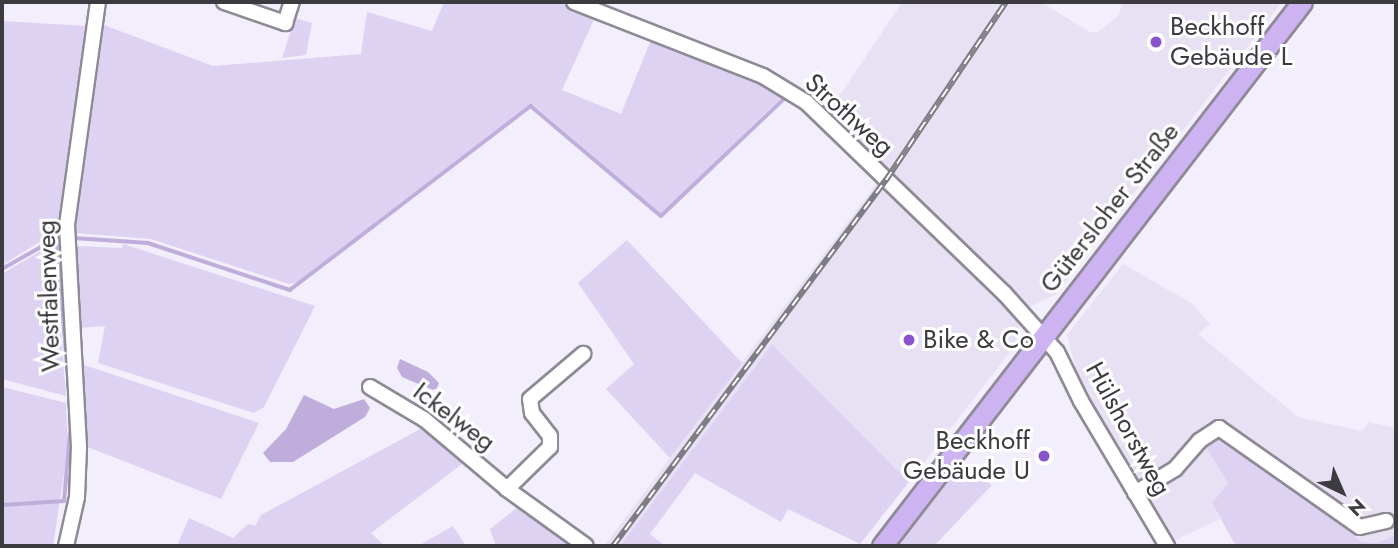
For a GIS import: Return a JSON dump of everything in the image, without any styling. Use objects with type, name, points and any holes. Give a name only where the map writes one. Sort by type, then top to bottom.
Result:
[{"type":"main road","name":"Gütersloher Straße","points":[[883,546],[1302,2]]},
{"type":"street","name":"Westfalenweg","points":[[66,546],[77,497],[79,447],[67,225],[98,2]]},
{"type":"street","points":[[224,2],[285,23],[292,2]]},
{"type":"street","name":"Strothweg","points":[[574,2],[763,76],[806,102],[1044,337]]},
{"type":"street","name":"Hülshorstweg","points":[[1044,337],[1061,358],[1167,546]]},
{"type":"street","name":"Ickelweg","points":[[507,489],[550,447],[550,436],[532,412],[530,399],[583,354]]},
{"type":"street","name":"Ickelweg","points":[[370,387],[424,419],[507,489],[586,546]]},
{"type":"street","points":[[1135,493],[1175,469],[1199,441],[1219,428],[1360,527],[1386,521]]},
{"type":"shaded area","points":[[444,2],[560,2],[595,17],[562,90],[621,114],[651,40],[784,95],[661,214],[531,103],[297,282],[289,284],[151,239],[75,233],[104,25],[213,66],[361,54],[367,12],[432,31]]},
{"type":"shaded area","points":[[902,2],[1041,2],[1090,32],[1098,32],[1117,17],[1124,2],[1282,2],[1056,294],[1029,307],[828,113]]},
{"type":"shaded area","points":[[295,18],[312,23],[306,55],[282,58]]},
{"type":"shaded area","points":[[2,21],[86,26],[61,229],[2,265]]},
{"type":"shaded area","points":[[877,183],[1018,321],[1021,338],[909,482],[772,344],[620,546],[604,546]]},
{"type":"shaded area","points":[[627,240],[742,363],[670,458],[606,389],[634,364],[578,283]]},
{"type":"shaded area","points":[[54,243],[66,396],[2,379],[2,274]]},
{"type":"shaded area","points":[[123,244],[315,306],[264,407],[254,413],[98,363],[105,326],[78,328],[74,246],[122,248]]},
{"type":"shaded area","points":[[1123,264],[1193,304],[1210,324],[1198,334],[1298,417],[1362,431],[1369,422],[1396,428],[1396,535],[1376,543],[1362,542],[1229,438],[1204,444],[1228,483],[1212,503],[1220,519],[1171,542],[1081,387],[1067,335]]},
{"type":"shaded area","points":[[772,344],[909,482],[860,544],[788,509],[781,522],[695,473],[650,534],[665,546],[620,546]]},
{"type":"shaded area","points":[[400,359],[428,372],[439,383],[437,388],[433,390],[402,377],[397,368]]},
{"type":"shaded area","points":[[84,365],[259,423],[221,499],[85,446]]},
{"type":"shaded area","points":[[2,387],[66,403],[68,447],[53,546],[2,546]]},
{"type":"shaded area","points":[[304,395],[334,409],[364,399],[370,408],[365,417],[293,462],[270,462],[263,453],[286,429]]},
{"type":"shaded area","points":[[426,426],[466,461],[371,533],[385,546],[177,546],[189,518],[233,538],[248,524],[255,526],[261,515]]},
{"type":"shaded area","points":[[1213,435],[1228,438],[1362,542],[1376,543],[1396,535],[1396,546],[1236,546],[1212,503],[1228,483],[1204,444]]},
{"type":"shaded area","points":[[960,462],[992,485],[934,546],[896,546]]},
{"type":"shaded area","points":[[523,503],[581,546],[496,546],[490,529]]},
{"type":"shaded area","points":[[453,526],[466,546],[418,546]]},
{"type":"waterway","points":[[74,238],[148,243],[290,290],[531,106],[661,216],[785,98]]},
{"type":"waterway","points":[[57,238],[69,385]]},
{"type":"waterway","points":[[2,269],[57,238]]},
{"type":"waterway","points":[[2,505],[64,501],[71,422]]},
{"type":"railway","points":[[613,546],[886,180],[1006,2]]},
{"type":"place","name":"Beckhoff Gebäude L","points":[[1156,42]]},
{"type":"place","name":"Bike & Co","points":[[909,340]]},
{"type":"place","name":"Beckhoff Gebäude U","points":[[1044,456]]}]
